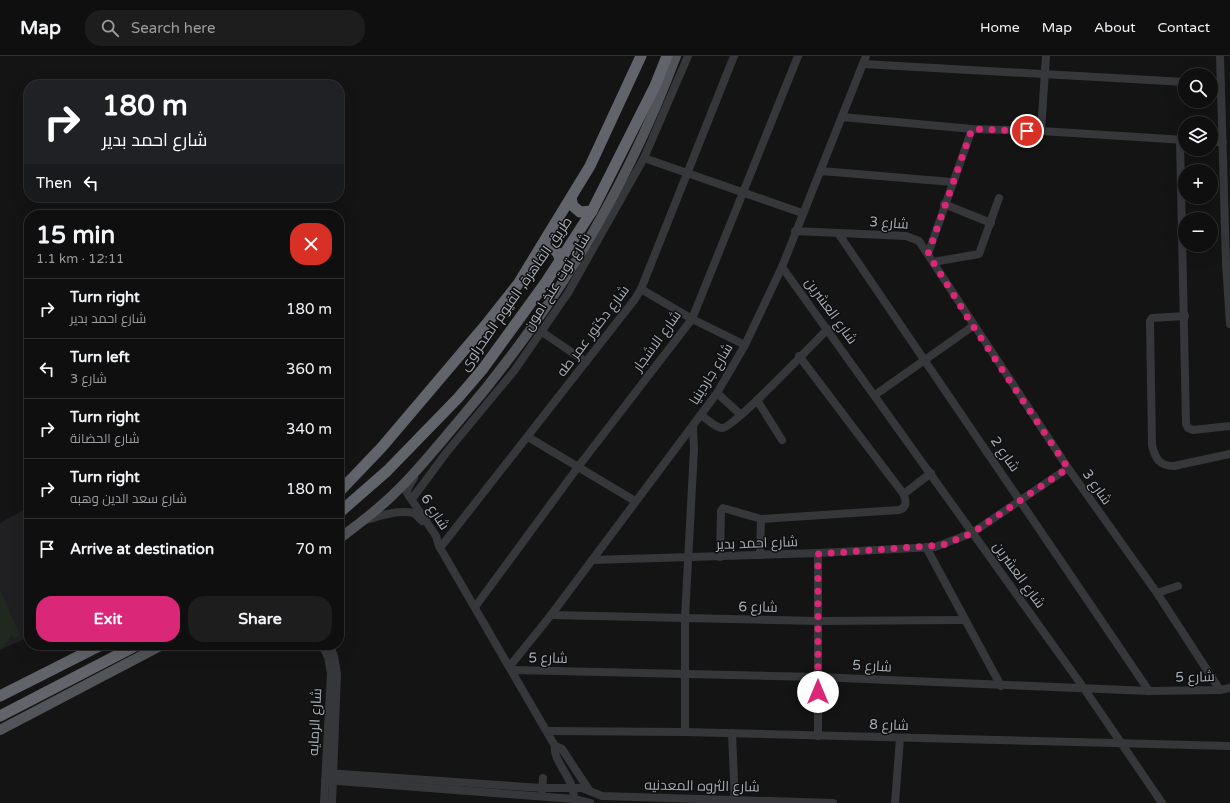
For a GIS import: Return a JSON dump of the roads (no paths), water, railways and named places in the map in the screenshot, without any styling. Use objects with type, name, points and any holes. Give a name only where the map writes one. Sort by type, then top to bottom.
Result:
[{"type":"highway","name":"طريق القاهرة, الفيوم الصحراوى","points":[[344,487],[382,447],[492,318],[518,284],[541,249],[602,143],[641,56]]},
{"type":"highway","name":"طريق القاهرة, الفيوم الصحراوى","points":[[344,509],[392,466],[462,394],[482,370],[560,262],[592,211],[652,92],[667,56]]},
{"type":"highway","points":[[571,198],[573,206],[580,212],[592,211]]},
{"type":"highway","points":[[541,249],[548,247],[555,250],[559,255],[560,262]]},
{"type":"highway","points":[[0,696],[91,650]]},
{"type":"highway","points":[[0,716],[127,650]]},
{"type":"main road","points":[[344,535],[386,502],[417,470],[496,376],[543,312],[575,262],[612,198],[642,141],[676,56]]},
{"type":"main road","points":[[0,730],[152,650]]},
{"type":"street","name":"شارع توت عنخ امون","points":[[412,499],[446,453],[506,381],[542,332],[581,273],[644,158],[688,56]]},
{"type":"street","name":"شارع دكتور عمر طه","points":[[440,547],[627,310],[641,289],[734,56]]},
{"type":"street","name":"شارع الاشجار","points":[[475,607],[578,467],[692,318],[798,56]]},
{"type":"street","name":"شارع جاردينيا","points":[[511,668],[718,392],[745,345],[782,266],[866,56]]},
{"type":"street","points":[[1041,131],[1046,56]]},
{"type":"street","points":[[1221,57],[1226,263],[1229,283],[1230,324]]},
{"type":"street","points":[[863,64],[1178,82]]},
{"type":"street","points":[[842,117],[972,129],[1041,131],[1178,140]]},
{"type":"street","points":[[928,254],[944,204],[972,129]]},
{"type":"street","points":[[1218,142],[1223,142]]},
{"type":"street","points":[[1183,156],[1186,426],[1193,430],[1230,426]]},
{"type":"street","points":[[644,158],[686,174],[802,213]]},
{"type":"street","points":[[821,171],[952,182]]},
{"type":"street","points":[[933,262],[979,254],[999,198]]},
{"type":"street","points":[[944,204],[991,223]]},
{"type":"street","points":[[1225,207],[1230,214]]},
{"type":"street","name":"شارع 3","points":[[795,231],[911,236],[919,241],[973,326],[1068,468],[1157,593],[1220,690]]},
{"type":"street","name":"شارع 2","points":[[838,233],[924,362],[1021,500],[1149,691]]},
{"type":"street","points":[[1226,263],[1230,254]]},
{"type":"street","name":"شارع العشرين","points":[[782,266],[1083,687],[1162,803]]},
{"type":"street","points":[[641,289],[692,318],[745,345]]},
{"type":"street","points":[[1185,316],[1152,318],[1150,321],[1152,445],[1155,456],[1160,464],[1174,466],[1230,454]]},
{"type":"street","points":[[875,395],[924,362],[973,326]]},
{"type":"street","points":[[701,415],[722,428],[727,427],[757,400],[799,356],[828,329]]},
{"type":"street","points":[[542,332],[586,362]]},
{"type":"street","points":[[720,557],[722,509],[724,508],[761,520],[899,510],[904,507],[906,502],[903,493],[799,356]]},
{"type":"street","points":[[718,392],[741,414]]},
{"type":"street","points":[[757,400],[782,440]]},
{"type":"street","points":[[684,732],[685,618],[694,449],[693,427]]},
{"type":"street","points":[[528,437],[635,501]]},
{"type":"street","name":"شارع احمد بدير","points":[[592,560],[818,554],[943,545],[972,533],[1068,468]]},
{"type":"street","name":"شارع 6","points":[[417,470],[407,490],[436,536],[440,547],[547,731],[555,746],[555,753],[573,788],[574,798]]},
{"type":"street","points":[[903,493],[931,473]]},
{"type":"street","name":"شارع 6","points":[[363,520],[391,513],[414,513],[419,517],[433,540],[440,547]]},
{"type":"street","points":[[760,555],[761,520]]},
{"type":"street","points":[[926,547],[1001,686]]},
{"type":"street","points":[[818,554],[818,736]]},
{"type":"street","points":[[1157,593],[1178,586]]},
{"type":"street","name":"شارع 6","points":[[551,615],[818,621],[965,620]]},
{"type":"street","name":"شارع الرمايه","points":[[324,650],[328,657],[331,673],[329,777],[332,803]]},
{"type":"street","name":"شارع الرمايه","points":[[324,803],[329,777],[337,674],[332,650]]},
{"type":"street","name":"شارع 5","points":[[511,668],[818,677],[1001,686],[1083,687],[1149,691],[1220,690],[1230,688]]},
{"type":"street","name":"شارع 8","points":[[547,731],[732,733],[1230,746]]},
{"type":"street","points":[[732,733],[735,801]]},
{"type":"street","points":[[895,803],[900,738]]},
{"type":"street","name":"شارع 6","points":[[555,746],[562,749],[589,790]]},
{"type":"street","points":[[329,777],[574,798],[590,803]]},
{"type":"street","name":"شارع الثروه المعدنيه","points":[[329,777],[542,788],[573,788],[589,790],[593,794],[602,796],[833,803]]},
{"type":"street","points":[[541,796],[543,778]]}]
